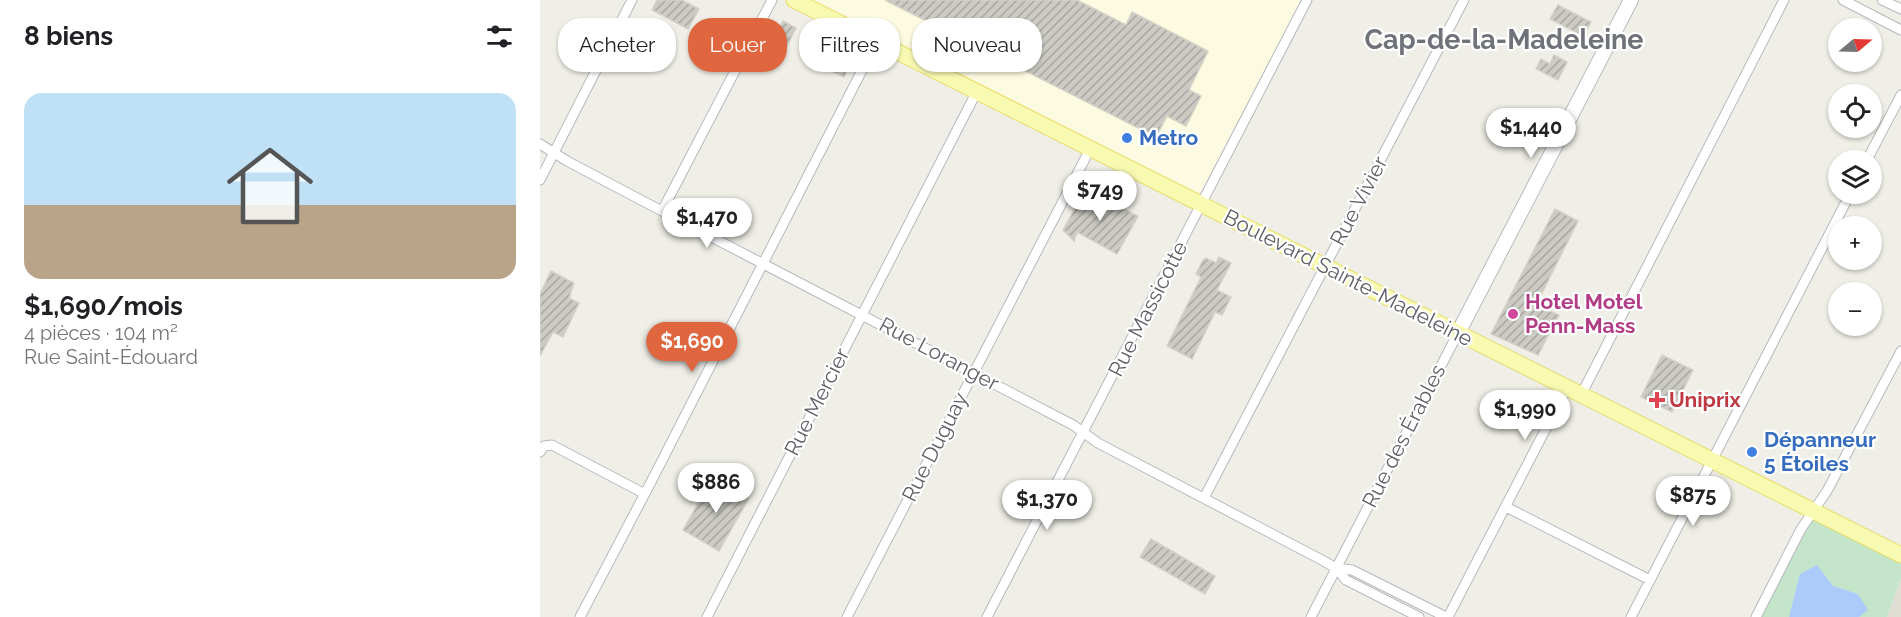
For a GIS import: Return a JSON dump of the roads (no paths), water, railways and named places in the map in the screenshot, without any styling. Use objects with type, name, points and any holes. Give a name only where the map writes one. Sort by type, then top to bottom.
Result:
[{"type":"main road","name":"Boulevard Sainte-Madeleine","points":[[794,0],[830,18]]},
{"type":"main road","name":"Boulevard Sainte-Madeleine","points":[[900,53],[1901,555]]},
{"type":"street","points":[[540,180],[632,0]]},
{"type":"street","points":[[662,212],[772,0]]},
{"type":"street","name":"Rue Massicotte","points":[[987,617],[1307,0]]},
{"type":"street","name":"Rue Vivier","points":[[1204,498],[1464,0]]},
{"type":"street","name":"Rue des Érables","points":[[1311,617],[1631,0]]},
{"type":"street","points":[[1447,617],[1506,507],[1574,391],[1784,0]]},
{"type":"street","points":[[1843,0],[1901,30]]},
{"type":"street","points":[[1882,0],[1901,9]]},
{"type":"street","points":[[580,617],[862,72]]},
{"type":"street","name":"Rue Mercier","points":[[706,617],[977,91]]},
{"type":"street","points":[[1872,150],[1901,95]]},
{"type":"street","name":"Rue Loranger","points":[[540,144],[662,212],[973,372],[1083,432],[1098,443],[1336,568],[1352,570],[1447,617]]},
{"type":"street","name":"Rue Duguay","points":[[847,617],[1090,149]]},
{"type":"street","points":[[1631,617],[1845,204]]},
{"type":"street","points":[[1756,617],[1801,529],[1814,511],[1901,351]]},
{"type":"street","points":[[540,452],[544,446],[552,445],[645,494]]},
{"type":"street","points":[[1506,507],[1650,580]]},
{"type":"street","name":"Rue Loranger","points":[[1336,568],[1346,580],[1419,617]]},
{"type":"water","points":[[1817,565],[1833,586],[1858,594],[1868,610],[1859,617],[1789,617],[1800,574]]},
{"type":"place","name":"Metro","points":[[1127,138]]},
{"type":"place","name":"Hotel Motel Penn-Mass","points":[[1513,314]]},
{"type":"place","name":"Uniprix","points":[[1657,400]]},
{"type":"place","name":"Dépanneur 5 Étoiles","points":[[1752,452]]},
{"type":"district","name":"Cap-de-la-Madeleine","points":[[1504,40]]}]
